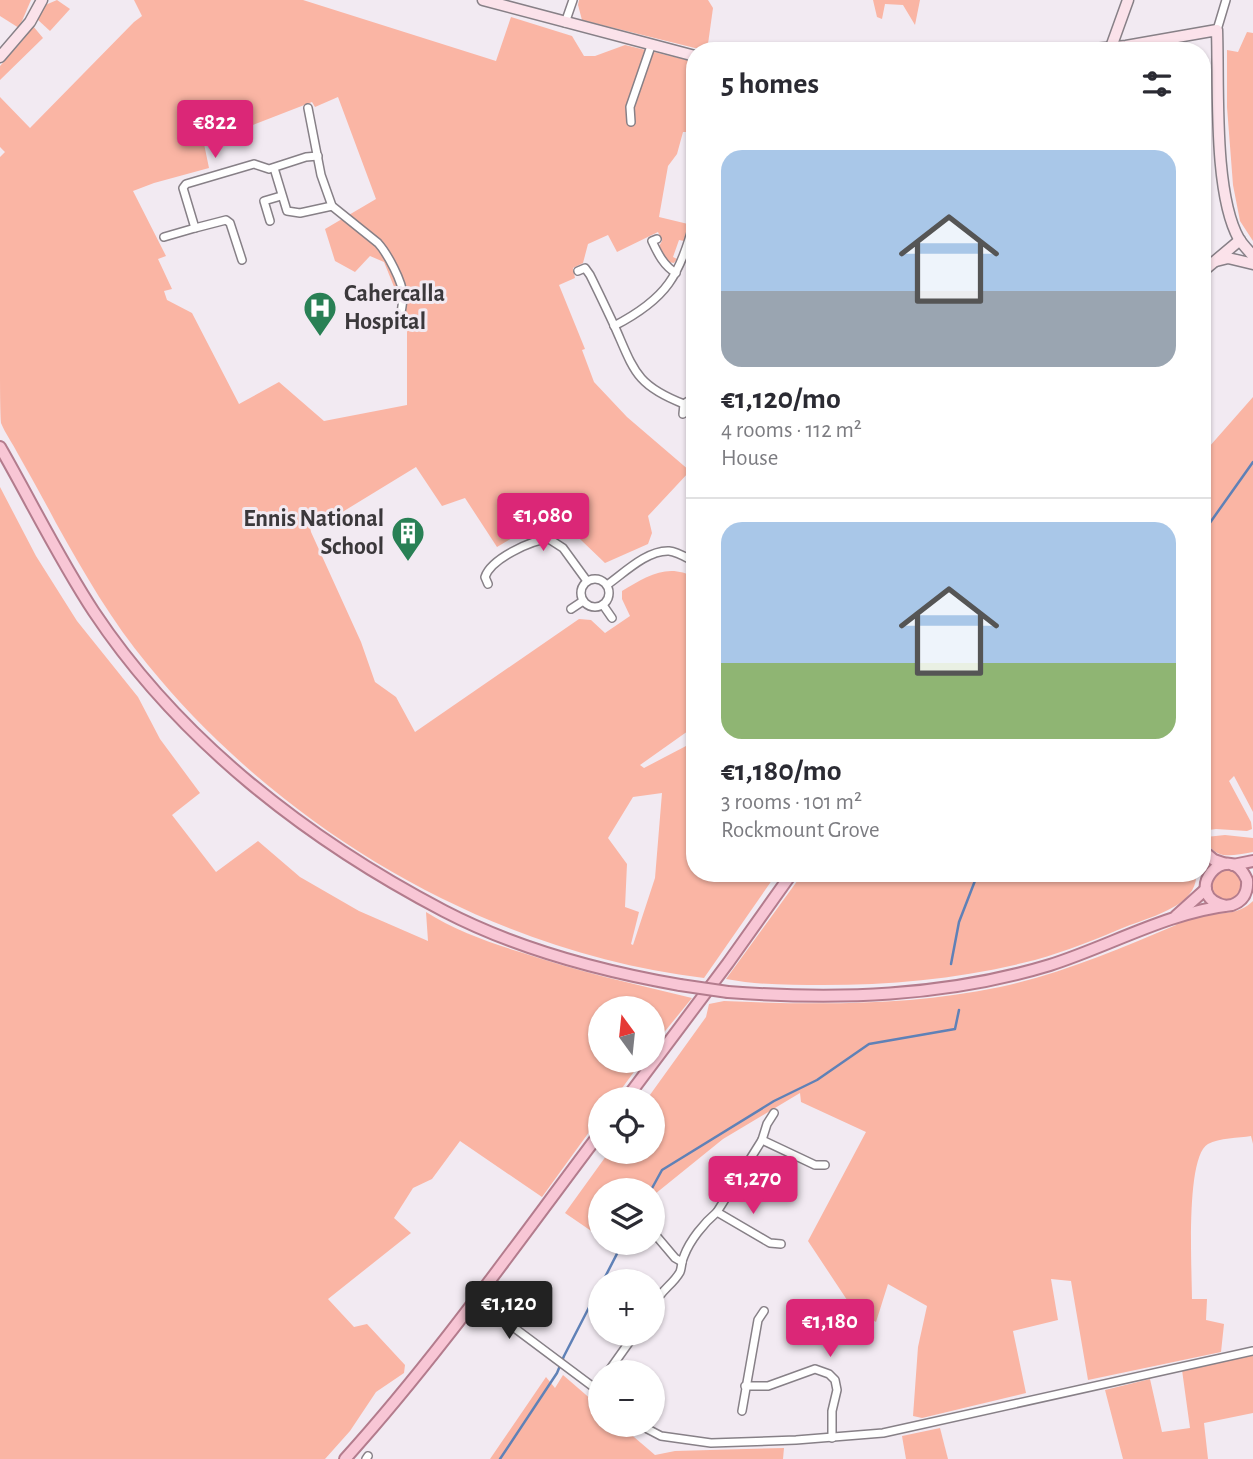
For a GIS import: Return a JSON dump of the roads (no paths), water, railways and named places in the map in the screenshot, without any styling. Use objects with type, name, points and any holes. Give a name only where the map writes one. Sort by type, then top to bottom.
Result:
[{"type":"main road","points":[[0,447],[94,612],[126,654],[189,726],[229,765],[272,801],[358,862],[445,912],[560,957],[627,975],[728,992],[868,995],[940,990],[1016,975],[1174,918],[1242,900],[1250,884],[1244,874],[1229,864],[1211,858]]},
{"type":"main road","points":[[1211,874],[1213,869],[1229,864],[1253,861]]},
{"type":"main road","points":[[635,1087],[786,882]]},
{"type":"main road","points":[[1205,882],[1213,901],[1226,906]]},
{"type":"main road","points":[[1174,918],[1207,882]]},
{"type":"main road","points":[[345,1459],[416,1377],[477,1300],[588,1149]]},
{"type":"street","points":[[0,57],[30,22],[42,0]]},
{"type":"street","points":[[483,0],[686,54]]},
{"type":"street","points":[[565,23],[573,0]]},
{"type":"street","points":[[1113,42],[1128,0]]},
{"type":"street","points":[[1226,0],[1217,30],[1223,183],[1233,224],[1240,240],[1253,256]]},
{"type":"street","points":[[1150,42],[1217,30]]},
{"type":"street","points":[[631,122],[630,107],[651,46]]},
{"type":"street","points":[[308,108],[326,192],[332,206],[384,250],[402,289],[399,325]]},
{"type":"street","points":[[195,228],[184,198],[183,188],[186,184],[254,164],[274,168],[294,160],[318,156]]},
{"type":"street","points":[[274,168],[287,211],[292,213],[332,206]]},
{"type":"street","points":[[270,221],[264,201],[281,197]]},
{"type":"street","points":[[164,237],[226,220],[230,223],[242,260]]},
{"type":"street","points":[[657,239],[652,241],[661,258],[676,273]]},
{"type":"street","points":[[1211,265],[1240,240]]},
{"type":"street","points":[[614,326],[657,299],[676,273],[686,251]]},
{"type":"street","points":[[1216,261],[1228,258],[1253,264]]},
{"type":"street","points":[[578,271],[584,268],[590,275],[629,362],[639,376],[653,390],[686,402]]},
{"type":"street","points":[[683,414],[686,405]]},
{"type":"street","points":[[488,584],[485,577],[492,566],[533,541],[549,539],[563,548],[587,581]]},
{"type":"street","points":[[607,585],[651,555],[662,552],[677,553],[686,558]]},
{"type":"street","points":[[598,579],[607,585],[609,597],[603,605],[592,607],[583,601],[581,589],[587,581],[598,579]]},
{"type":"street","points":[[571,610],[583,601]]},
{"type":"street","points":[[603,605],[612,618]]},
{"type":"street","points":[[665,1288],[675,1279],[681,1269],[684,1254],[707,1220],[717,1212],[762,1140],[774,1113]]},
{"type":"street","points":[[762,1140],[815,1165],[825,1165]]},
{"type":"street","points":[[717,1212],[770,1243],[781,1244]]},
{"type":"street","points":[[665,1244],[675,1258],[682,1262]]},
{"type":"street","points":[[477,1300],[588,1381]]},
{"type":"street","points":[[742,1411],[758,1320],[764,1311]]},
{"type":"street","points":[[665,1437],[710,1443],[832,1438],[895,1430],[1253,1351]]},
{"type":"street","points":[[745,1386],[768,1386],[815,1369],[829,1374],[835,1380],[837,1390],[832,1411],[832,1438]]},
{"type":"waterway","points":[[1211,521],[1253,462]]},
{"type":"waterway","points":[[951,964],[959,922],[975,882]]},
{"type":"waterway","points":[[658,1178],[662,1170],[774,1101],[817,1080],[869,1044],[955,1029],[959,1010]]},
{"type":"waterway","points":[[609,1269],[616,1255]]},
{"type":"waterway","points":[[500,1459],[557,1373],[588,1309]]},
{"type":"place","name":"Cahercalla Hospital","points":[[320,338]]},
{"type":"place","name":"Ennis National School","points":[[408,563]]}]
